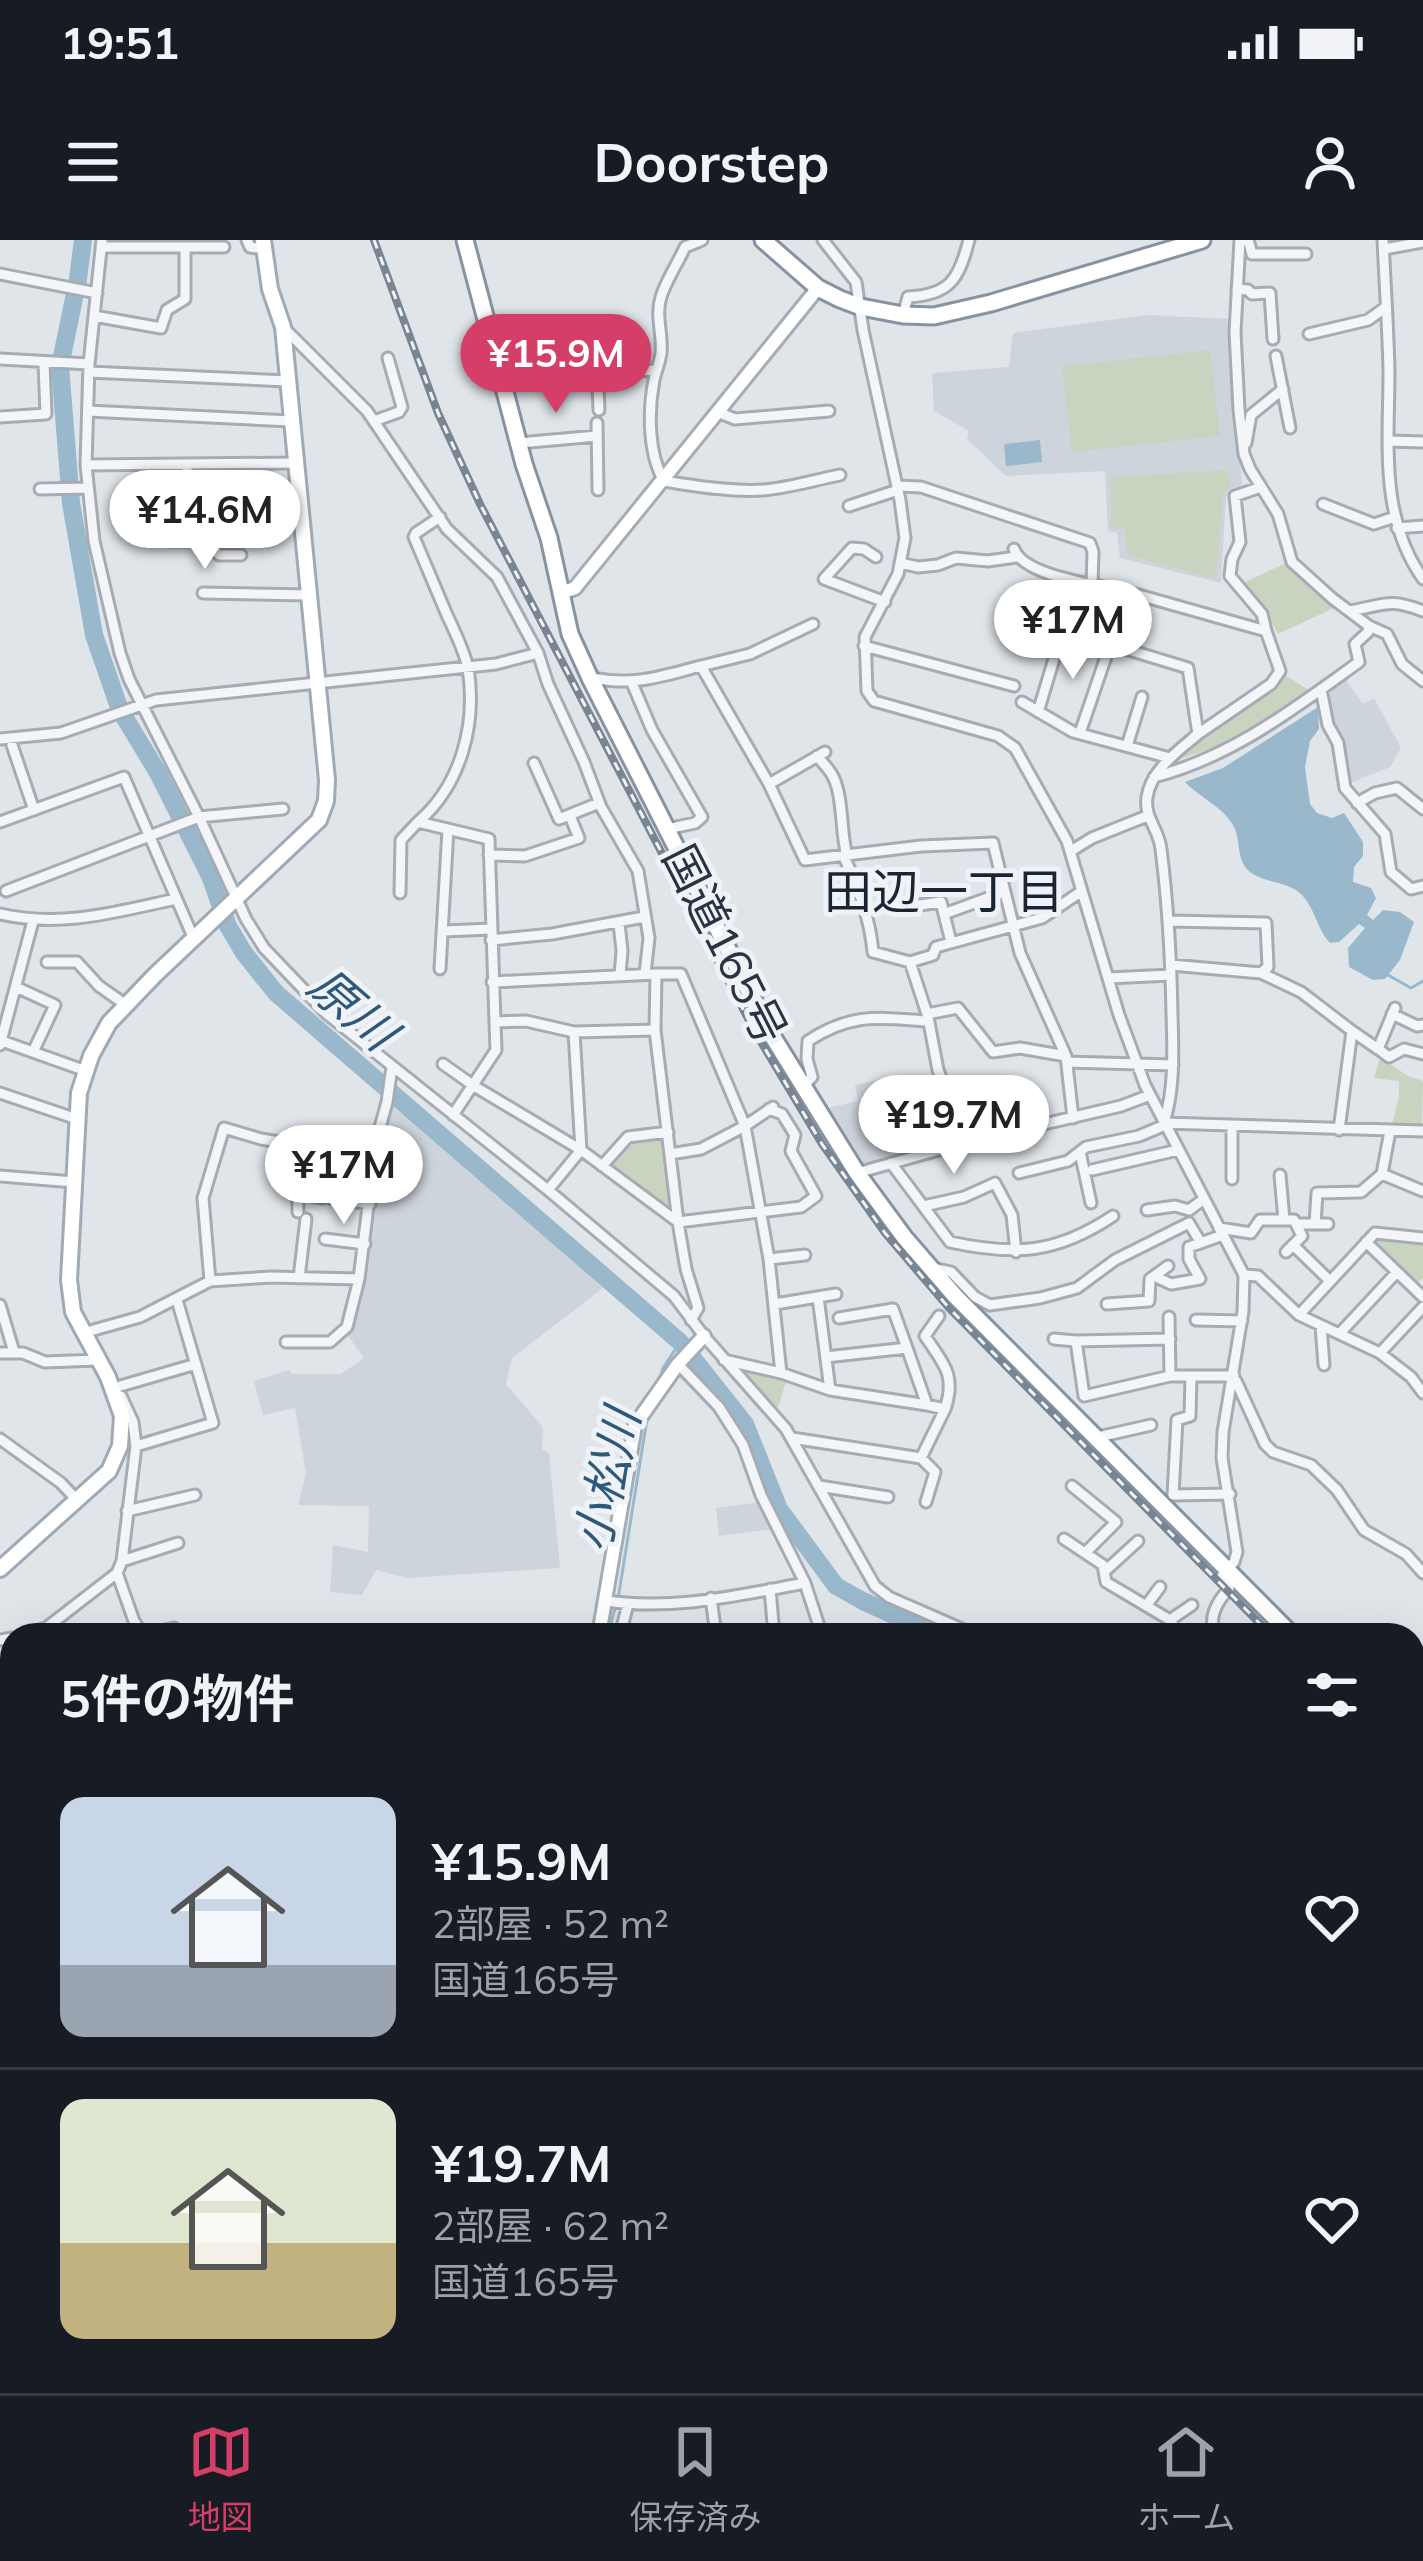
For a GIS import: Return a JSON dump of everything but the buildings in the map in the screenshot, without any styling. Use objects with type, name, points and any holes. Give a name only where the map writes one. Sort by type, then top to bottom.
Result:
[{"type":"highway","name":"国道165号","points":[[465,240],[518,443],[549,538],[570,634],[771,1034],[857,1173],[955,1296],[1280,1623]]},
{"type":"highway","points":[[763,240],[818,288],[862,307],[934,316],[1201,240]]},
{"type":"main road","points":[[0,1570],[8,1556],[109,1471],[121,1446],[122,1416],[112,1382],[73,1312],[69,1280],[79,1093],[91,1056],[109,1022],[320,820],[326,801],[283,327],[270,290],[264,244]]},
{"type":"street","points":[[247,240],[250,248],[264,244]]},
{"type":"street","points":[[664,481],[653,449],[651,416],[662,352],[658,313],[661,296],[685,247],[702,240]]},
{"type":"street","points":[[823,240],[856,282],[905,538],[885,602],[865,638],[867,691],[874,701],[998,736],[1015,748],[1071,851],[1108,979],[1150,1095],[1244,1275],[1222,1458],[1237,1552],[1222,1576],[1229,1589],[1212,1623]]},
{"type":"street","points":[[903,315],[908,297],[938,294],[947,286],[959,270],[969,240]]},
{"type":"street","points":[[1244,240],[1252,254],[1306,254]]},
{"type":"street","points":[[1244,240],[1234,332],[1244,454],[1250,470],[1278,514],[1292,562],[1349,611],[1387,634],[1402,664],[1423,681]]},
{"type":"street","points":[[1423,241],[1383,245],[1389,494],[1396,523],[1423,579]]},
{"type":"street","points":[[224,247],[102,244],[82,488],[136,706],[234,901],[264,948],[327,1014],[391,1071],[548,1190],[674,1296],[701,1339],[791,1438],[875,1586],[949,1623]]},
{"type":"street","points":[[94,316],[161,328],[167,310],[185,299],[185,247]]},
{"type":"street","points":[[0,274],[97,293]]},
{"type":"street","points":[[561,592],[575,587],[818,288]]},
{"type":"street","points":[[1237,289],[1270,293],[1273,339]]},
{"type":"street","points":[[1310,334],[1368,320],[1386,307]]},
{"type":"street","points":[[283,327],[367,411],[447,529],[496,577],[538,653],[599,803],[638,871],[678,1222],[698,1308],[691,1321]]},
{"type":"street","points":[[596,342],[599,410]]},
{"type":"street","points":[[1276,356],[1290,428]]},
{"type":"street","points":[[374,421],[402,407],[388,358]]},
{"type":"street","points":[[0,359],[287,381]]},
{"type":"street","points":[[0,417],[46,414],[44,363]]},
{"type":"street","points":[[597,373],[657,370]]},
{"type":"street","points":[[1244,454],[1251,415],[1283,389]]},
{"type":"street","points":[[720,412],[735,419],[829,411]]},
{"type":"street","points":[[88,412],[291,421]]},
{"type":"street","points":[[597,423],[598,490]]},
{"type":"street","points":[[518,443],[597,436]]},
{"type":"street","points":[[1389,441],[1423,442]]},
{"type":"street","points":[[86,465],[294,463]]},
{"type":"street","points":[[187,464],[189,541]]},
{"type":"street","points":[[664,481],[764,490],[840,475]]},
{"type":"street","points":[[848,506],[897,488],[921,487],[1090,543],[1092,584]]},
{"type":"street","points":[[1164,1124],[1171,1102],[1173,1065],[1170,921],[1160,833],[1148,816],[1148,795],[1154,777],[1170,758],[1271,684],[1280,670],[1262,614],[1230,576],[1240,542],[1235,496],[1261,487]]},
{"type":"street","points":[[40,489],[82,488]]},
{"type":"street","points":[[1324,505],[1374,524],[1423,526]]},
{"type":"street","points":[[400,892],[401,839],[436,806],[460,759],[470,716],[467,666],[414,537],[440,517]]},
{"type":"street","points":[[170,541],[207,540],[219,555],[242,555]]},
{"type":"street","points":[[876,557],[864,548],[852,548],[824,579],[885,602]]},
{"type":"street","points":[[900,563],[918,567],[1015,553],[1046,573],[1266,631]]},
{"type":"street","points":[[203,592],[308,595]]},
{"type":"street","points":[[1080,734],[1128,592]]},
{"type":"street","points":[[1349,611],[1378,602],[1423,611]]},
{"type":"street","points":[[1028,617],[1188,668],[1198,734]]},
{"type":"street","points":[[590,678],[632,682],[701,666],[750,654],[813,624]]},
{"type":"street","points":[[1154,777],[1214,758],[1360,662],[1354,644],[1370,626]]},
{"type":"street","points":[[864,646],[1014,686]]},
{"type":"street","points":[[1038,712],[1057,649]]},
{"type":"street","points":[[0,739],[61,733],[156,700],[496,664],[538,653]]},
{"type":"street","points":[[701,666],[769,784],[805,860],[994,843],[1020,952],[1066,1059],[1073,1118]]},
{"type":"street","points":[[632,682],[652,730],[702,818],[667,829]]},
{"type":"street","points":[[1321,689],[1328,725],[1338,743],[1345,788],[1384,834],[1391,872],[1411,889],[1423,886]]},
{"type":"street","points":[[1127,746],[1142,697]]},
{"type":"street","points":[[1022,703],[1073,732],[1170,758]]},
{"type":"street","points":[[12,745],[34,810]]},
{"type":"street","points":[[769,784],[821,754],[836,785],[845,857],[871,927],[873,952],[910,962],[933,955],[935,947],[1042,917],[1082,891]]},
{"type":"street","points":[[534,763],[559,819],[599,803]]},
{"type":"street","points":[[0,822],[124,777],[195,935]]},
{"type":"street","points":[[1357,803],[1397,788],[1423,808]]},
{"type":"street","points":[[176,899],[85,919],[33,921],[0,914],[3,888],[195,819],[283,809]]},
{"type":"street","points":[[489,855],[525,856],[579,838],[570,816]]},
{"type":"street","points":[[1071,851],[1148,816]]},
{"type":"street","points":[[418,822],[489,839],[496,1050],[453,1115]]},
{"type":"street","points":[[440,969],[448,829]]},
{"type":"street","points":[[944,914],[1004,892]]},
{"type":"street","points":[[898,908],[941,902],[951,942]]},
{"type":"street","points":[[444,931],[491,935],[619,923],[644,916]]},
{"type":"street","points":[[33,921],[1,1043],[86,1071]]},
{"type":"street","points":[[1170,921],[1266,923],[1268,967],[1261,973]]},
{"type":"street","points":[[619,923],[620,975]]},
{"type":"street","points":[[47,962],[77,962],[126,1005]]},
{"type":"street","points":[[910,962],[928,1017],[938,1070],[967,1142]]},
{"type":"street","points":[[1108,979],[1171,970],[1261,973],[1301,992],[1389,1057],[1404,1049],[1423,1054]]},
{"type":"street","points":[[492,982],[681,974],[745,1126],[769,1258],[781,1373]]},
{"type":"street","points":[[16,987],[56,1005],[33,1052]]},
{"type":"street","points":[[803,1087],[812,1077],[808,1041],[830,1027],[867,1017],[928,1017],[958,1008],[993,1052],[1020,1048],[1066,1059],[1173,1065]]},
{"type":"street","points":[[1377,1048],[1394,1011],[1423,1025]]},
{"type":"street","points":[[495,1022],[526,1021],[574,1032],[655,1030]]},
{"type":"street","points":[[1339,1130],[1352,1031]]},
{"type":"street","points":[[548,1190],[580,1150],[574,1032]]},
{"type":"street","points":[[443,1064],[580,1150],[678,1222],[801,1207],[816,1196],[791,1151],[795,1135],[782,1114],[771,1108],[701,1149],[670,1154]]},
{"type":"street","points":[[286,1342],[330,1342],[347,1327],[359,1279],[376,1142],[391,1071]]},
{"type":"street","points":[[0,1094],[77,1119]]},
{"type":"street","points":[[857,1173],[1150,1095]]},
{"type":"street","points":[[1019,1173],[1068,1161],[1086,1147],[1139,1136],[1164,1124],[1423,1131]]},
{"type":"street","points":[[1232,1127],[1232,1178]]},
{"type":"street","points":[[210,1281],[203,1198],[224,1128],[297,1145],[376,1142]]},
{"type":"street","points":[[1296,1224],[1322,1224],[1317,1193],[1360,1192],[1382,1174],[1390,1131]]},
{"type":"street","points":[[602,1166],[628,1138],[668,1132]]},
{"type":"street","points":[[297,1145],[302,1215],[299,1278]]},
{"type":"street","points":[[1092,1170],[1178,1150]]},
{"type":"street","points":[[1080,1152],[1091,1203]]},
{"type":"street","points":[[891,1163],[950,1242],[1016,1252],[1088,1232],[1113,1216]]},
{"type":"street","points":[[1382,1174],[1423,1191]]},
{"type":"street","points":[[1280,1175],[1284,1220]]},
{"type":"street","points":[[0,1176],[74,1182]]},
{"type":"street","points":[[924,1206],[964,1197],[995,1183],[1012,1215],[1016,1252]]},
{"type":"street","points":[[298,1194],[370,1204]]},
{"type":"street","points":[[1147,1210],[1175,1205],[1189,1210],[1204,1199]]},
{"type":"street","points":[[1154,1276],[1171,1284],[1200,1279],[1189,1259],[1189,1247],[1221,1232],[1251,1233],[1260,1220],[1294,1220],[1302,1236],[1289,1248],[1330,1281]]},
{"type":"street","points":[[931,1268],[951,1272],[990,1305],[1077,1288],[1115,1260],[1189,1223],[1201,1243]]},
{"type":"street","points":[[1299,1315],[1375,1233],[1423,1238]]},
{"type":"street","points":[[326,1239],[364,1244]]},
{"type":"street","points":[[1366,1242],[1423,1297]]},
{"type":"street","points":[[769,1258],[805,1255]]},
{"type":"street","points":[[1107,1304],[1149,1301],[1150,1280],[1168,1266]]},
{"type":"street","points":[[1341,1332],[1397,1272]]},
{"type":"street","points":[[1244,1275],[1258,1276],[1299,1315],[1380,1353],[1411,1376],[1423,1393]]},
{"type":"street","points":[[83,1333],[140,1317],[210,1281],[359,1279]]},
{"type":"street","points":[[775,1304],[836,1294]]},
{"type":"street","points":[[818,1297],[830,1390]]},
{"type":"street","points":[[136,1446],[214,1424],[177,1300]]},
{"type":"street","points":[[0,1305],[5,1337],[14,1352]]},
{"type":"street","points":[[1380,1353],[1423,1307]]},
{"type":"street","points":[[839,1318],[892,1309],[927,1405]]},
{"type":"street","points":[[921,1458],[949,1398],[946,1361],[926,1336],[939,1316]]},
{"type":"street","points":[[1169,1317],[1170,1376]]},
{"type":"street","points":[[1196,1320],[1242,1321]]},
{"type":"street","points":[[1321,1326],[1324,1364]]},
{"type":"street","points":[[602,1623],[635,1425],[701,1339]]},
{"type":"street","points":[[1054,1339],[1170,1339]]},
{"type":"street","points":[[1076,1341],[1084,1396],[1170,1376],[1234,1376]]},
{"type":"street","points":[[826,1358],[907,1348]]},
{"type":"street","points":[[0,1353],[23,1353],[44,1362],[98,1360]]},
{"type":"street","points":[[724,1360],[830,1390],[945,1409]]},
{"type":"street","points":[[680,1362],[743,1444],[761,1495],[806,1583],[818,1623]]},
{"type":"street","points":[[56,1623],[117,1573],[122,1561],[136,1446],[133,1422],[112,1382],[196,1364]]},
{"type":"street","points":[[1411,1376],[1423,1364]]},
{"type":"street","points":[[1192,1376],[1190,1416],[1177,1420],[1173,1495],[1230,1494]]},
{"type":"street","points":[[1234,1376],[1265,1444],[1273,1452],[1311,1465],[1337,1490],[1364,1530],[1406,1554],[1423,1573]]},
{"type":"street","points":[[1096,1437],[1151,1425]]},
{"type":"street","points":[[791,1438],[921,1458],[935,1472],[926,1502]]},
{"type":"street","points":[[0,1439],[77,1500]]},
{"type":"street","points":[[819,1486],[888,1497]]},
{"type":"street","points":[[1072,1486],[1115,1522],[1086,1552]]},
{"type":"street","points":[[127,1511],[195,1495]]},
{"type":"street","points":[[1064,1539],[1103,1565],[1106,1582],[1172,1623]]},
{"type":"street","points":[[1105,1572],[1138,1541]]},
{"type":"street","points":[[122,1561],[178,1543]]},
{"type":"street","points":[[117,1573],[135,1623]]},
{"type":"street","points":[[607,1600],[691,1604],[806,1583]]},
{"type":"street","points":[[1146,1606],[1160,1587]]},
{"type":"street","points":[[770,1589],[774,1623]]},
{"type":"street","points":[[711,1598],[714,1623]]},
{"type":"street","points":[[624,1623],[628,1604]]},
{"type":"street","points":[[1170,1620],[1192,1605]]},
{"type":"shaded area","points":[[1148,315],[1230,319],[1242,484],[1226,497],[1221,583],[1120,558],[1117,533],[1108,531],[1105,471],[1006,476],[967,439],[969,431],[934,411],[932,373],[1009,367],[1013,333]]},
{"type":"shaded area","points":[[1346,680],[1363,704],[1374,698],[1401,748],[1390,767],[1348,784],[1345,755],[1329,707],[1331,689]]},
{"type":"shaded area","points":[[885,1078],[902,1158],[861,1169],[823,1109],[858,1101],[855,1085]]},
{"type":"shaded area","points":[[391,1106],[469,1165],[603,1288],[512,1358],[506,1384],[543,1427],[542,1449],[549,1453],[560,1568],[407,1578],[376,1570],[362,1595],[330,1592],[333,1545],[368,1552],[369,1506],[298,1505],[306,1473],[295,1408],[263,1415],[254,1381],[289,1370],[292,1374],[341,1374],[364,1358],[348,1336],[360,1286],[382,1132]]},
{"type":"shaded area","points":[[761,1502],[773,1529],[719,1536],[716,1508]]},
{"type":"green space","points":[[1210,350],[1220,436],[1072,452],[1062,366]]},
{"type":"green space","points":[[1228,470],[1230,489],[1223,494],[1216,579],[1128,555],[1125,529],[1111,528],[1111,477]]},
{"type":"green space","points":[[1284,564],[1334,608],[1278,634],[1243,583]]},
{"type":"green space","points":[[1282,673],[1313,693],[1232,742],[1179,759],[1210,729]]},
{"type":"green space","points":[[1380,1057],[1423,1081],[1422,1126],[1392,1125],[1399,1081],[1374,1078]]},
{"type":"green space","points":[[661,1138],[671,1202],[664,1207],[611,1168],[630,1145]]},
{"type":"green space","points":[[1377,1237],[1423,1241],[1423,1278],[1417,1283],[1372,1242]]},
{"type":"green space","points":[[741,1368],[786,1382],[778,1408],[739,1372]]},
{"type":"water","points":[[1040,440],[1042,462],[1006,466],[1004,444]]},
{"type":"water","points":[[1318,707],[1319,729],[1310,741],[1305,767],[1310,804],[1317,813],[1332,818],[1344,813],[1363,842],[1353,882],[1371,888],[1376,898],[1367,915],[1373,920],[1383,910],[1400,912],[1414,922],[1400,960],[1385,979],[1373,980],[1349,967],[1348,948],[1365,928],[1359,924],[1339,942],[1330,943],[1301,894],[1245,867],[1229,820],[1185,782],[1223,768]]},
{"type":"waterway","name":"原川","points":[[83,240],[60,366],[71,503],[94,635],[120,710],[157,771],[244,953],[276,993],[680,1342],[745,1424],[779,1509],[836,1586],[911,1623]]},
{"type":"waterway","points":[[1388,975],[1411,988],[1423,981]]},
{"type":"waterway","name":"小松川","points":[[659,1381],[680,1342]]},
{"type":"waterway","name":"小松川","points":[[618,1599],[647,1419]]},
{"type":"waterway","name":"小松川","points":[[611,1623],[615,1608]]},
{"type":"railway","points":[[374,240],[438,413],[480,504],[755,1032],[822,1144],[885,1233],[949,1308],[1259,1623]]},
{"type":"district","name":"田辺一丁目","points":[[944,891]]}]
